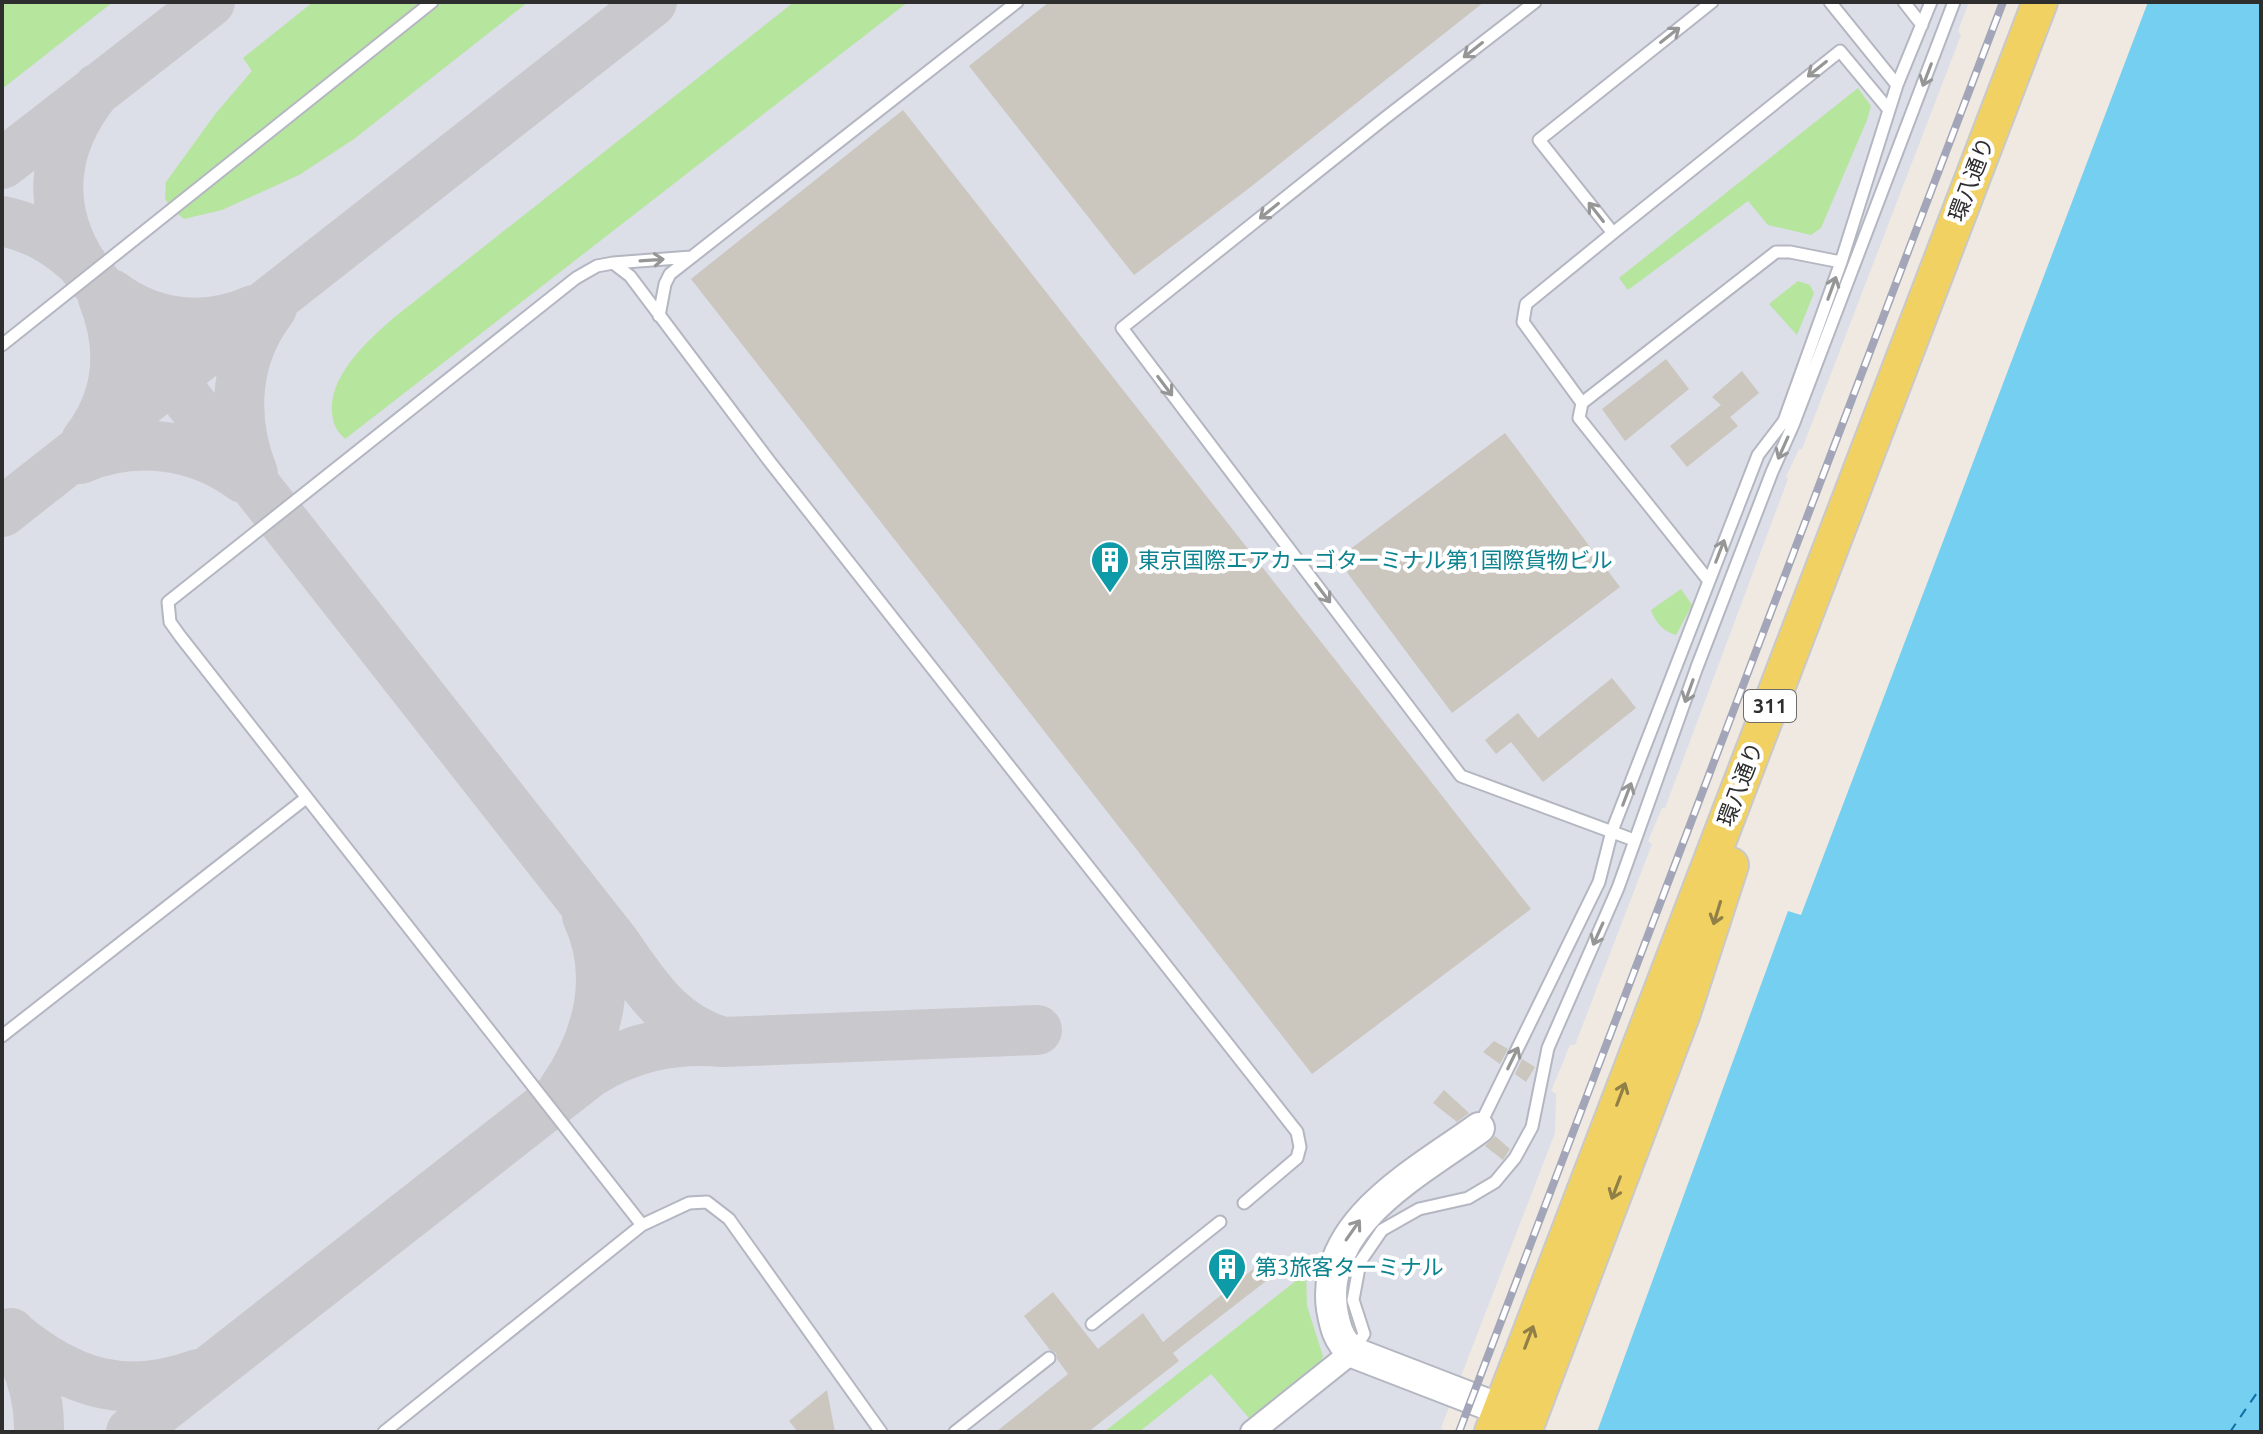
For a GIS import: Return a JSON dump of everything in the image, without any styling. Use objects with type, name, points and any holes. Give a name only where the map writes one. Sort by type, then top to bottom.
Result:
[{"type":"main road","name":"環八通り","points":[[1511,1424],[2040,2]]},
{"type":"main road","name":"環八通り","points":[[1511,1424],[1683,1013],[1736,851],[2062,2]]},
{"type":"street","points":[[1479,1128],[1368,1210],[1335,1260],[1330,1293],[1335,1330],[1352,1352],[1511,1424]]},
{"type":"street","points":[[1252,1432],[1352,1352]]},
{"type":"lane","points":[[2,345],[432,2]]},
{"type":"lane","points":[[659,316],[670,274],[1017,2]]},
{"type":"lane","points":[[1535,2],[1122,328],[1461,776],[1634,840]]},
{"type":"lane","points":[[1613,233],[1539,140],[1712,2]]},
{"type":"lane","points":[[1830,2],[1897,85]]},
{"type":"lane","points":[[1904,2],[1922,25]]},
{"type":"lane","points":[[1352,1352],[1364,1334],[1353,1300],[1360,1262],[1382,1230],[1419,1209],[1468,1198],[1495,1182],[1515,1158],[1532,1127],[1548,1048],[1618,888],[1697,667],[1954,2]]},
{"type":"lane","points":[[1479,1128],[1599,882],[1612,831],[1758,455],[1784,421],[1841,262],[1897,85],[1922,25],[1926,5]]},
{"type":"lane","points":[[1582,403],[1523,322],[1526,304],[1840,51],[1889,110]]},
{"type":"lane","points":[[1709,581],[1579,418],[1582,403],[1776,252],[1841,262]]},
{"type":"lane","points":[[642,1225],[175,629],[170,622],[168,602],[576,278],[597,266],[613,263],[691,257]]},
{"type":"lane","points":[[613,263],[630,276],[770,462],[1297,1132],[1300,1147],[1297,1158],[1244,1203]]},
{"type":"lane","points":[[2,1036],[306,798]]},
{"type":"lane","points":[[384,1432],[642,1225],[689,1203],[707,1202],[729,1219],[881,1432]]},
{"type":"lane","points":[[1092,1324],[1220,1222]]},
{"type":"lane","points":[[955,1432],[1049,1358]]},
{"type":"shaded area","points":[[2,2],[1969,2],[1958,31],[1961,35],[1802,449],[1799,449],[1786,477],[1788,479],[1665,808],[1662,808],[1648,841],[1652,844],[1575,1045],[1570,1045],[1551,1091],[1556,1094],[1555,1133],[1441,1428],[1448,1432],[2,1432]]},
{"type":"green space","points":[[2,2],[113,2],[2,89]]},
{"type":"green space","points":[[313,2],[528,2],[354,139],[299,175],[222,210],[184,219],[165,199],[166,182],[216,113],[252,71],[243,58]]},
{"type":"green space","points":[[794,2],[908,2],[345,439],[334,423],[334,392],[350,363],[373,337]]},
{"type":"green space","points":[[1858,88],[1871,106],[1821,228],[1811,235],[1768,225],[1748,201],[1628,290],[1619,278]]},
{"type":"green space","points":[[1798,281],[1810,285],[1814,293],[1797,335],[1769,304]]},
{"type":"green space","points":[[1681,589],[1692,605],[1676,635],[1660,626],[1651,610]]},
{"type":"green space","points":[[1306,1273],[1307,1306],[1323,1356],[1318,1368],[1249,1418],[1211,1374],[1139,1432],[1104,1432]]},
{"type":"water","points":[[2148,2],[2261,2],[2261,1432],[1597,1432],[1788,911],[1801,915]]},
{"type":"building","points":[[1049,2],[1484,2],[1134,275],[969,66]]},
{"type":"building","name":"東京国際エアカーゴターミナル第1国際貨物ビル","points":[[903,110],[1531,909],[1312,1074],[691,279]]},
{"type":"building","points":[[1666,359],[1689,389],[1625,441],[1602,409]]},
{"type":"building","points":[[1742,371],[1759,393],[1730,417],[1738,426],[1687,467],[1670,446],[1721,405],[1712,397]]},
{"type":"building","points":[[1505,433],[1620,587],[1452,713],[1337,559]]},
{"type":"building","points":[[1612,678],[1636,708],[1543,782],[1511,742],[1496,754],[1485,740],[1518,713],[1538,738]]},
{"type":"building","points":[[1494,1041],[1508,1049],[1500,1064],[1483,1052]]},
{"type":"building","points":[[1522,1059],[1535,1067],[1526,1082],[1515,1074]]},
{"type":"building","points":[[1444,1090],[1469,1113],[1457,1122],[1433,1103]]},
{"type":"building","points":[[1495,1136],[1510,1149],[1503,1160],[1485,1146]]},
{"type":"building","name":"第3旅客ターミナル","points":[[1268,1257],[1279,1271],[1173,1353],[1179,1361],[1088,1432],[996,1432],[1068,1374],[1056,1353],[1050,1350],[1024,1316],[1053,1292],[1098,1349],[1143,1313],[1163,1342]]},
{"type":"building","points":[[827,1390],[835,1432],[798,1432],[789,1421]]},
{"type":"ferry route","points":[[2230,1432],[2261,1387]]},
{"type":"taxiway","points":[[2,164],[210,2]]},
{"type":"taxiway","points":[[2,512],[652,2]]},
{"type":"taxiway","points":[[98,88],[71,130],[59,175],[63,220],[83,266],[648,989],[687,1026],[722,1042]]},
{"type":"taxiway","points":[[2,221],[46,237],[83,265]]},
{"type":"taxiway","points":[[111,294],[145,313],[181,322],[217,321],[254,310]]},
{"type":"taxiway","points":[[86,441],[105,408],[114,372],[113,335],[103,298]]},
{"type":"taxiway","points":[[253,474],[241,431],[240,388],[250,347],[272,308]]},
{"type":"taxiway","points":[[80,459],[121,447],[164,447],[205,457],[243,478]]},
{"type":"taxiway","points":[[563,1090],[585,1050],[599,1006],[600,961],[587,916]]},
{"type":"taxiway","points":[[131,1432],[589,1073],[605,1064],[669,1043],[1037,1030]]},
{"type":"taxiway","points":[[11,1333],[32,1381],[38,1406],[39,1432]]},
{"type":"taxiway","points":[[12,1335],[55,1365],[99,1383],[146,1386],[198,1374]]},
{"type":"railway","points":[[1459,1432],[2003,2]]},
{"type":"place","name":"東京国際エアカーゴターミナル第1国際貨物ビル","points":[[1110,594]]},
{"type":"place","name":"第3旅客ターミナル","points":[[1227,1301]]}]
